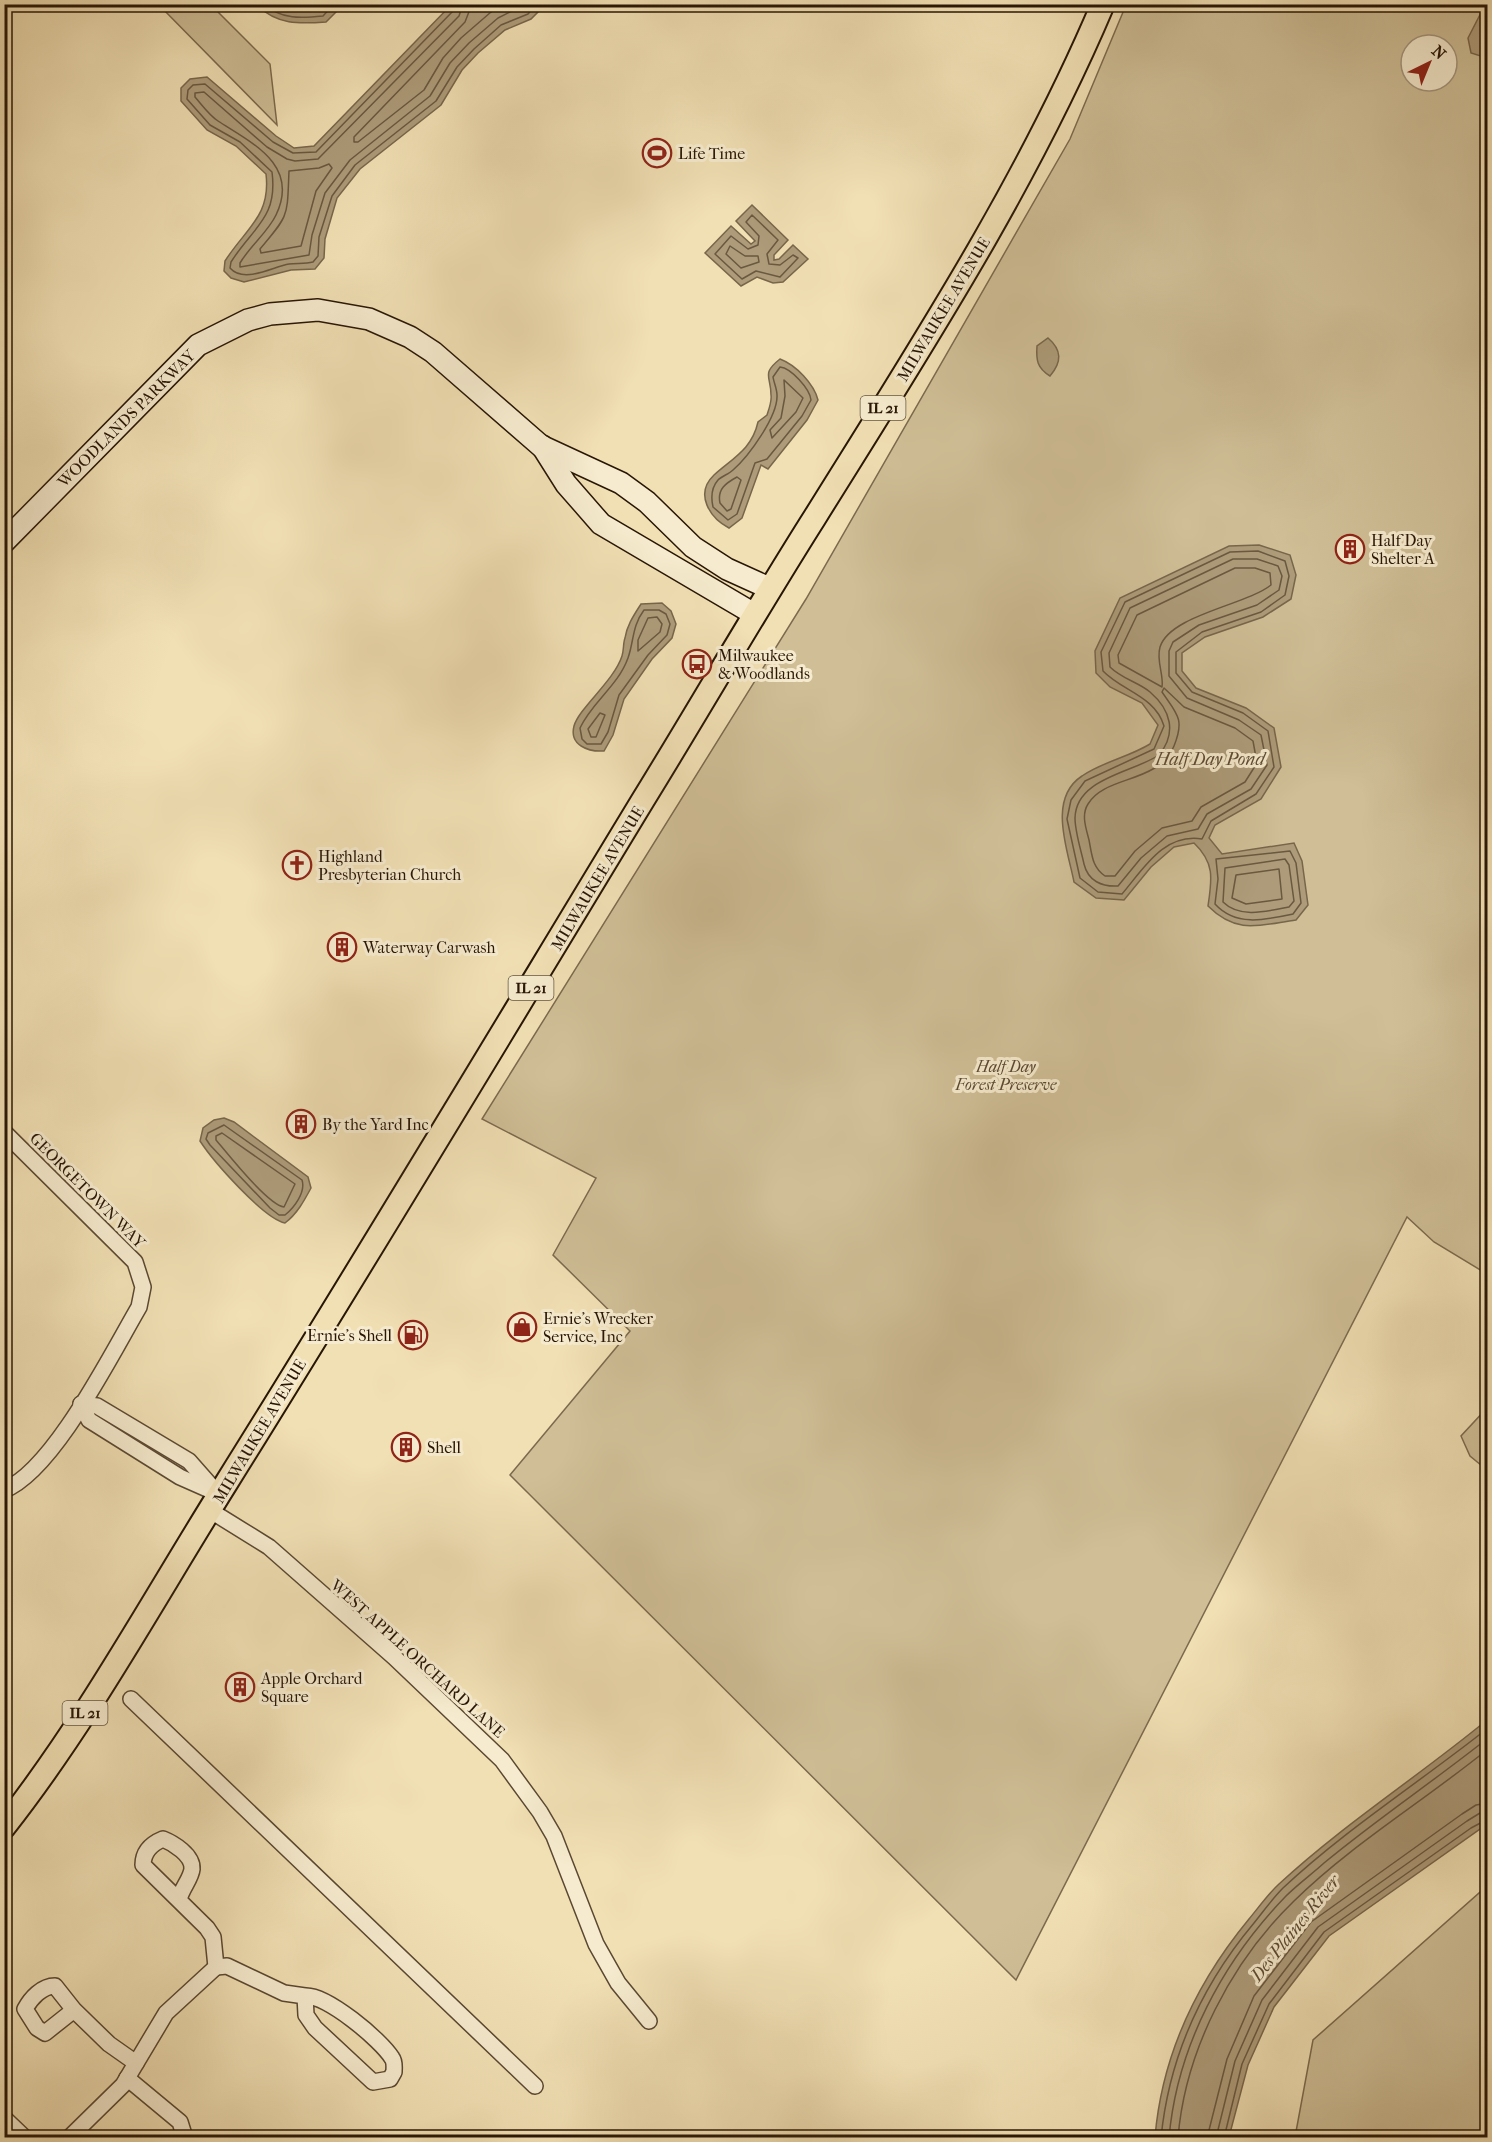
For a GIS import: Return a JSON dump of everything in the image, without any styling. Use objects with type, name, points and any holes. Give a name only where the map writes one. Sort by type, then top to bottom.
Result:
[{"type":"main road","name":"MILWAUKEE AVENUE","points":[[4,1827],[50,1768],[215,1503],[584,900],[754,614],[954,295],[1000,216],[1044,131],[1103,4]]},
{"type":"street","name":"WOODLANDS PARKWAY","points":[[9,528],[183,357],[215,334],[248,320],[270,315],[300,311],[336,312],[369,319],[393,328],[433,352],[542,446],[621,483],[647,502],[693,547],[727,569],[770,588]]},
{"type":"street","name":"WOODLANDS PARKWAY","points":[[542,446],[566,484],[601,524],[754,614]]},
{"type":"street","name":"GEORGETOWN WAY","points":[[4,1132],[135,1262],[143,1287],[139,1307],[81,1404],[40,1466],[26,1479],[4,1490]]},
{"type":"street","points":[[81,1404],[97,1406],[189,1461],[215,1503]]},
{"type":"street","name":"WEST APPLE ORCHARD LANE","points":[[215,1503],[269,1547],[394,1657],[502,1760],[540,1812],[554,1836],[596,1944],[630,2000],[648,2021]]},
{"type":"street","points":[[131,1699],[535,2086]]},
{"type":"street","points":[[179,1900],[213,1937],[216,1967]]},
{"type":"street","points":[[69,2138],[127,2078],[166,2013],[216,1967],[226,1966],[284,1994],[305,1996],[321,1998],[361,2027],[392,2057],[394,2072],[390,2079],[373,2082],[364,2075],[306,2015],[305,1996]]},
{"type":"street","points":[[74,2010],[109,2044],[136,2063]]},
{"type":"street","points":[[127,2078],[180,2122],[186,2137]]},
{"type":"street","points":[[4,2118],[25,2138]]},
{"type":"green space","points":[[159,5],[211,5],[270,64],[277,125]]},
{"type":"green space","name":"Half Day Forest Preserve","points":[[1126,5],[1487,5],[1487,1274],[1434,1242],[1407,1217],[1016,1980],[510,1475],[630,1331],[553,1255],[596,1178],[482,1119],[806,599],[1070,139]]},
{"type":"green space","points":[[1487,1408],[1487,1470],[1470,1456],[1461,1436]]},
{"type":"green space","points":[[1487,1886],[1487,2137],[1295,2137],[1313,2040]]},
{"type":"water","points":[[257,5],[343,5],[326,22],[307,23],[281,20]]},
{"type":"water","points":[[451,5],[545,5],[531,19],[505,30],[478,53],[462,70],[441,105],[360,169],[337,198],[325,239],[324,258],[315,269],[291,270],[244,282],[231,278],[224,271],[225,261],[261,211],[267,188],[266,174],[236,146],[207,130],[181,101],[181,88],[190,79],[207,77],[276,136],[294,148],[314,146]]},
{"type":"water","points":[[1485,5],[1488,5],[1487,58],[1471,53],[1468,38]]},
{"type":"water","points":[[752,205],[788,240],[774,255],[774,260],[779,259],[793,245],[808,259],[783,282],[773,283],[757,277],[741,286],[705,253],[731,226],[751,244],[755,241],[736,221]]},
{"type":"water","points":[[1048,338],[1056,347],[1059,356],[1057,366],[1050,376],[1040,367],[1037,355],[1037,346]]},
{"type":"water","points":[[780,359],[804,376],[818,400],[807,420],[768,469],[761,465],[742,518],[729,528],[711,512],[707,505],[705,490],[714,475],[746,446],[758,422],[767,415],[771,397],[768,376],[771,368]]},
{"type":"water","name":"Half Day Pond","points":[[1259,545],[1290,555],[1296,575],[1291,599],[1263,617],[1205,637],[1182,653],[1182,671],[1196,688],[1246,708],[1274,728],[1281,767],[1261,799],[1215,825],[1209,838],[1222,854],[1294,843],[1302,861],[1308,905],[1296,920],[1249,926],[1229,921],[1208,906],[1211,879],[1209,865],[1206,857],[1194,843],[1174,847],[1151,867],[1124,900],[1096,898],[1074,882],[1063,826],[1065,798],[1071,786],[1082,776],[1150,744],[1158,725],[1142,703],[1110,687],[1096,673],[1095,651],[1120,598],[1229,546]]},
{"type":"water","points":[[662,603],[671,611],[676,624],[672,638],[652,659],[624,699],[613,735],[604,751],[586,749],[574,738],[574,726],[577,719],[618,665],[623,654],[627,629],[641,604]]},
{"type":"water","points":[[224,1118],[234,1122],[308,1177],[311,1188],[297,1211],[285,1223],[264,1211],[252,1200],[216,1162],[200,1141],[203,1128],[214,1120]]},
{"type":"water","name":"Des Plaines River","points":[[1487,1720],[1487,1824],[1329,1936],[1274,2007],[1248,2065],[1229,2137],[1155,2137],[1165,2077],[1185,2021],[1213,1968],[1267,1896],[1304,1862],[1355,1821]]},
{"type":"place","name":"Life Time","points":[[657,153]]},
{"type":"place","name":"Half Day Shelter A","points":[[1350,549]]},
{"type":"place","name":"Milwaukee & Woodlands","points":[[697,664]]},
{"type":"place","name":"Highland Presbyterian Church","points":[[297,865]]},
{"type":"place","name":"Waterway Carwash","points":[[342,947]]},
{"type":"place","name":"By the Yard Inc","points":[[301,1124]]},
{"type":"place","name":"Ernie's Wrecker Service, Inc","points":[[522,1327]]},
{"type":"place","name":"Ernie's Shell","points":[[413,1335]]},
{"type":"place","name":"Shell","points":[[406,1447]]},
{"type":"place","name":"Apple Orchard Square","points":[[240,1687]]}]
